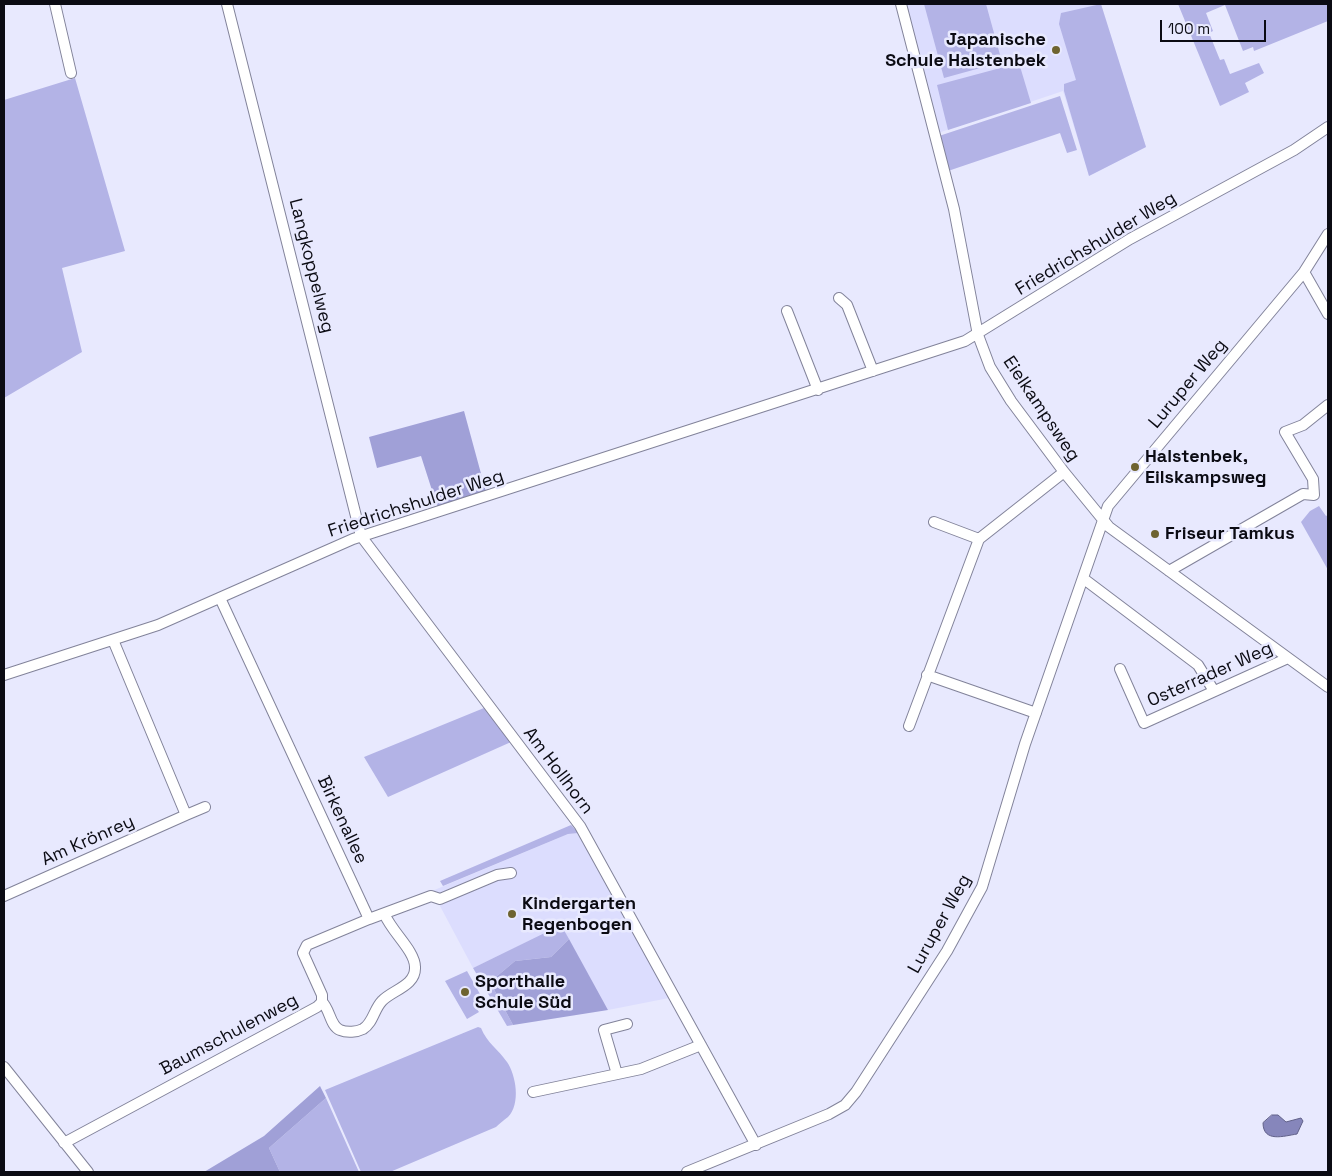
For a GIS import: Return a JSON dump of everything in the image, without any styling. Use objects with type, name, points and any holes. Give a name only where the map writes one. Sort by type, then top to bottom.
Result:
[{"type":"street","points":[[55,4],[71,73]]},
{"type":"street","name":"Langkoppelweg","points":[[227,4],[361,536]]},
{"type":"street","name":"Eielkampsweg","points":[[901,4],[954,209],[978,335],[990,367],[1011,401],[1102,519],[1169,572],[1328,687]]},
{"type":"street","name":"Friedrichshulder Weg","points":[[4,675],[158,626],[361,536],[818,390],[978,335],[1130,240],[1294,150],[1328,127]]},
{"type":"street","name":"Luruper Weg","points":[[687,1172],[829,1114],[845,1105],[856,1092],[947,952],[982,887],[1036,713],[1084,579],[1102,519],[1116,495],[1304,272],[1328,234]]},
{"type":"street","points":[[1304,272],[1328,314]]},
{"type":"street","points":[[839,298],[847,305],[873,371]]},
{"type":"street","points":[[787,311],[818,390]]},
{"type":"street","points":[[1169,572],[1303,494],[1314,495],[1313,479],[1285,432],[1303,424],[1328,405]]},
{"type":"street","points":[[909,726],[979,539],[1064,472]]},
{"type":"street","points":[[934,522],[979,539]]},
{"type":"street","name":"Am Hollhorn","points":[[361,536],[580,826],[756,1145]]},
{"type":"street","points":[[1084,579],[1198,665],[1214,691]]},
{"type":"street","name":"Birkenallee","points":[[220,598],[369,919]]},
{"type":"street","points":[[113,640],[186,815]]},
{"type":"street","name":"Osterrader Weg","points":[[1120,669],[1144,723],[1288,658]]},
{"type":"street","points":[[927,675],[1036,713]]},
{"type":"street","name":"Am Krönrey","points":[[4,896],[204,807]]},
{"type":"street","points":[[369,919],[431,896],[440,899],[497,875],[511,873]]},
{"type":"street","points":[[322,1002],[336,1027],[340,1030],[357,1031],[368,1025],[380,1002],[408,982],[415,968],[414,959],[410,951],[392,929],[385,914]]},
{"type":"street","name":"Baumschulenweg","points":[[64,1143],[317,1007],[322,1002],[322,995],[303,953],[307,945],[369,919]]},
{"type":"street","points":[[617,1074],[604,1030],[627,1024]]},
{"type":"street","points":[[533,1092],[651,1066],[701,1045]]},
{"type":"street","points":[[4,1067],[88,1172]]},
{"type":"shaded area","points":[[905,4],[1100,4],[1146,147],[1089,176],[1063,91],[938,133]]},
{"type":"shaded area","points":[[924,4],[986,4],[1002,62],[944,78]]},
{"type":"shaded area","points":[[1101,4],[1146,147],[1089,176],[1064,91],[1064,84],[1076,80],[1059,24],[1061,13]]},
{"type":"shaded area","points":[[1178,4],[1328,4],[1328,21],[1254,51],[1253,47],[1243,51],[1225,5],[1206,13],[1213,31],[1209,33],[1220,60],[1224,59],[1230,74],[1259,63],[1264,73],[1245,83],[1249,92],[1220,106]]},
{"type":"shaded area","points":[[1019,63],[1031,103],[948,130],[937,85]]},
{"type":"shaded area","points":[[75,78],[125,251],[62,268],[82,352],[4,398],[4,100]]},
{"type":"shaded area","points":[[1060,96],[1077,150],[1067,153],[1060,133],[948,171],[939,136]]},
{"type":"shaded area","points":[[464,411],[486,492],[438,509],[421,456],[377,468],[369,437]]},
{"type":"shaded area","points":[[1319,506],[1326,516],[1328,515],[1328,570],[1301,522],[1310,511]]},
{"type":"shaded area","points":[[484,708],[511,742],[388,797],[364,757]]},
{"type":"shaded area","points":[[571,825],[579,833],[568,834],[443,886],[440,881]]},
{"type":"shaded area","points":[[579,833],[669,998],[608,1010],[561,926],[473,968],[432,891],[568,834]]},
{"type":"shaded area","points":[[561,925],[569,939],[551,957],[515,961],[490,982],[513,1025],[507,1026],[473,968]]},
{"type":"shaded area","points":[[569,939],[608,1010],[513,1025],[490,982],[515,961],[551,957]]},
{"type":"shaded area","name":"Sporthalle Schule Süd","points":[[467,971],[485,1003],[476,1008],[479,1012],[467,1019],[445,981]]},
{"type":"shaded area","points":[[478,1027],[481,1028],[486,1038],[507,1062],[513,1074],[516,1097],[515,1105],[508,1117],[496,1127],[390,1172],[361,1172],[325,1090]]},
{"type":"shaded area","points":[[320,1086],[326,1098],[269,1148],[280,1172],[204,1172],[264,1136]]},
{"type":"shaded area","points":[[326,1098],[359,1172],[280,1172],[269,1148]]},
{"type":"shaded area","points":[[1272,1115],[1278,1115],[1286,1122],[1301,1118],[1303,1121],[1297,1134],[1275,1137],[1266,1133],[1263,1123]]},
{"type":"place","name":"Japanische Schule Halstenbek","points":[[1056,50]]},
{"type":"place","name":"Halstenbek, Eilskampsweg","points":[[1135,467]]},
{"type":"place","name":"Friseur Tamkus","points":[[1155,534]]},
{"type":"place","name":"Kindergarten Regenbogen","points":[[512,914]]},
{"type":"place","name":"Sporthalle Schule Süd","points":[[465,992]]}]
